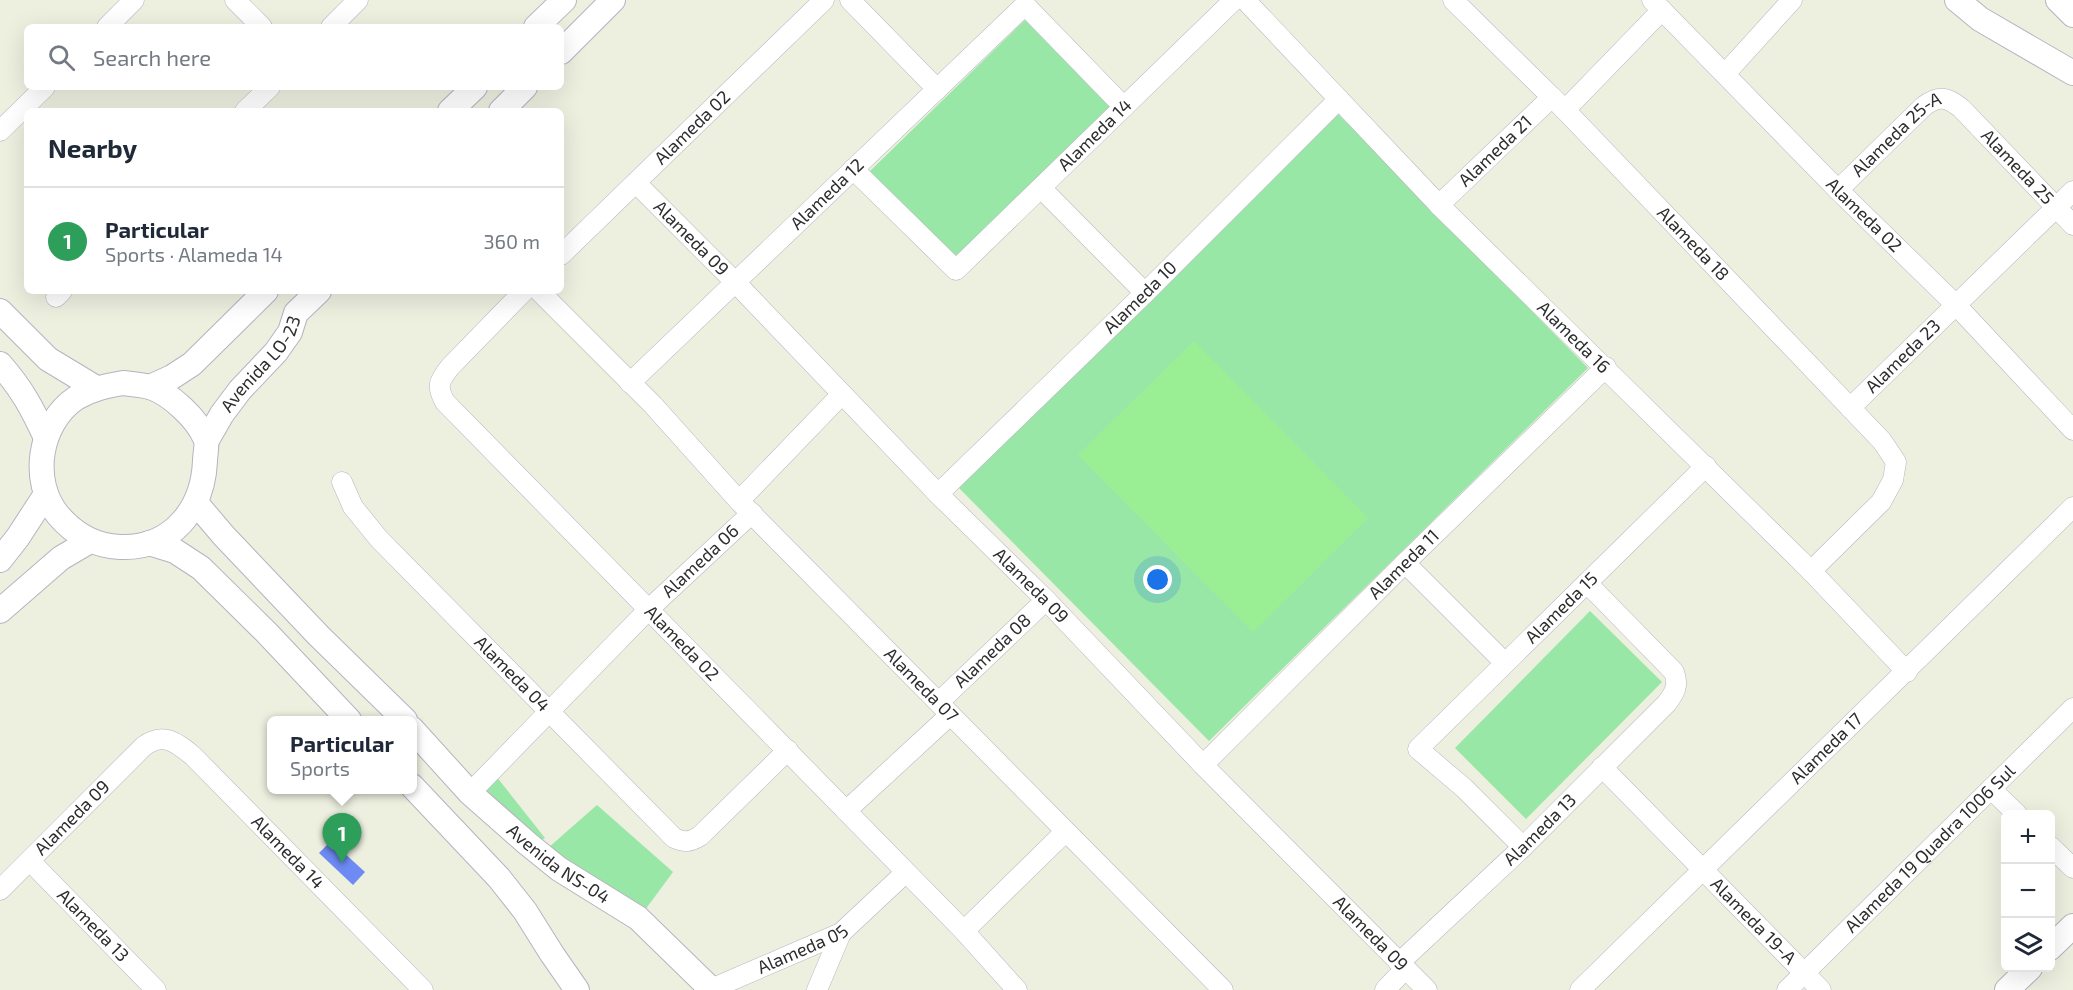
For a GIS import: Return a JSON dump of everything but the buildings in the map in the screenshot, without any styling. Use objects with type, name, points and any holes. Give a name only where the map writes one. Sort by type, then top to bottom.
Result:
[{"type":"street","points":[[110,24],[134,0]]},
{"type":"street","points":[[235,0],[259,24]]},
{"type":"street","points":[[334,24],[358,0]]},
{"type":"street","points":[[539,24],[564,0]]},
{"type":"street","points":[[564,49],[613,0]]},
{"type":"street","name":"Alameda 02","points":[[564,252],[824,0]]},
{"type":"street","points":[[850,0],[937,89]]},
{"type":"street","name":"Alameda 18","points":[[1453,0],[1558,103],[1882,441],[1896,462],[1893,480],[1881,502],[1811,571]]},
{"type":"street","points":[[1725,74],[1792,0]]},
{"type":"street","points":[[1957,0],[1980,19],[2073,73]]},
{"type":"street","points":[[2058,0],[2073,15]]},
{"type":"street","name":"Alameda 16","points":[[1244,1],[1439,205],[1706,466],[1811,571],[1906,672]]},
{"type":"street","name":"Alameda 14","points":[[854,169],[956,270],[1124,107],[1244,1]]},
{"type":"street","name":"Alameda 12","points":[[626,379],[735,282],[1025,5],[1124,107]]},
{"type":"street","name":"Alameda 02","points":[[1657,5],[1838,190],[1956,305],[2073,430]]},
{"type":"street","name":"Alameda 21","points":[[1439,205],[1558,103],[1657,5]]},
{"type":"street","points":[[0,131],[42,90]]},
{"type":"street","points":[[248,108],[267,90]]},
{"type":"street","points":[[453,108],[472,90]]},
{"type":"street","points":[[504,108],[522,90]]},
{"type":"street","name":"Alameda 25-A","points":[[1838,190],[1934,99],[1942,97],[1961,108]]},
{"type":"street","name":"Alameda 10","points":[[938,494],[1145,293],[1339,99]]},
{"type":"street","name":"Alameda 25","points":[[1961,108],[2073,225]]},
{"type":"street","name":"Alameda 09","points":[[636,183],[735,282],[938,494],[1046,600],[1203,765],[1427,990]]},
{"type":"street","points":[[1041,188],[1145,293]]},
{"type":"street","name":"Alameda 23","points":[[1850,408],[2073,191]]},
{"type":"street","name":"Avenida LO-23","points":[[150,387],[192,364],[263,294]]},
{"type":"street","name":"Avenida LO-23","points":[[207,440],[222,414],[240,390],[276,352],[290,332],[296,313],[316,294]]},
{"type":"street","name":"Alameda 02","points":[[521,294],[441,379],[439,391],[445,402],[788,750],[905,873],[964,931],[1017,990]]},
{"type":"street","name":"Alameda 07","points":[[542,294],[653,405],[746,507],[1223,990]]},
{"type":"street","points":[[0,311],[48,359],[96,388]]},
{"type":"street","points":[[0,364],[19,386],[32,407],[46,438]]},
{"type":"street","name":"Alameda 11","points":[[1203,765],[1606,367]]},
{"type":"street","points":[[123,383],[150,387],[171,397],[187,413],[207,440],[204,480],[196,503],[184,520],[168,534],[149,543],[120,547],[90,541],[71,530],[56,513],[46,494],[42,476],[42,456],[46,438],[57,416],[74,399],[96,388],[123,383]]},
{"type":"street","name":"Alameda 06","points":[[470,793],[746,507],[842,394]]},
{"type":"street","name":"Alameda 15","points":[[1523,847],[1464,788],[1418,749],[1706,466]]},
{"type":"street","name":"Alameda 04","points":[[342,482],[353,507],[379,539],[674,838],[682,842],[690,842],[700,836],[788,750]]},
{"type":"street","points":[[0,560],[46,494]]},
{"type":"street","points":[[196,503],[224,536],[319,636],[401,716]]},
{"type":"street","name":"Alameda 17","points":[[1580,990],[2073,507]]},
{"type":"street","points":[[0,611],[61,558],[90,541]]},
{"type":"street","points":[[149,543],[175,551],[201,568],[266,632],[345,716]]},
{"type":"street","points":[[1405,563],[1504,662]]},
{"type":"street","name":"Alameda 13","points":[[1385,990],[1402,966],[1667,703],[1675,692],[1677,683],[1674,672],[1587,583]]},
{"type":"street","name":"Alameda 08","points":[[846,811],[1046,600]]},
{"type":"street","name":"Alameda 19 Quadra 1006 Sul","points":[[1787,990],[2073,708]]},
{"type":"street","name":"Avenida NS-04","points":[[417,735],[470,793],[559,869],[638,918],[710,990]]},
{"type":"street","name":"Alameda 14","points":[[144,746],[154,739],[167,739],[180,745],[193,756],[423,990]]},
{"type":"street","name":"Alameda 09","points":[[0,890],[144,746]]},
{"type":"street","name":"Alameda 19-A","points":[[1602,767],[1821,990]]},
{"type":"street","points":[[1991,789],[2014,810]]},
{"type":"street","points":[[417,791],[500,878],[525,911],[577,990]]},
{"type":"street","points":[[964,931],[1065,832]]},
{"type":"street","points":[[2055,851],[2073,868]]},
{"type":"street","name":"Alameda 13","points":[[30,861],[156,990]]},
{"type":"street","points":[[841,933],[905,873]]},
{"type":"street","points":[[2055,943],[2073,926]]},
{"type":"street","name":"Alameda 05","points":[[710,990],[841,933]]},
{"type":"street","name":"Alameda 05","points":[[817,990],[841,933]]},
{"type":"street","points":[[2007,990],[2026,972]]},
{"type":"green space","points":[[1025,20],[1110,107],[953,260],[868,173]]},
{"type":"green space","points":[[1338,114],[1588,368],[1209,741],[959,488]]},
{"type":"green space","points":[[1194,341],[1368,518],[1253,632],[1078,455]]},
{"type":"green space","points":[[1590,611],[1662,682],[1526,819],[1455,748]]},
{"type":"green space","points":[[496,776],[545,838],[536,844],[481,794]]},
{"type":"green space","points":[[597,805],[673,872],[642,914],[548,848]]},
{"type":"water","points":[[331,841],[365,872],[353,885],[319,853]]},
{"type":"place","name":"Particular","points":[[342,863]]}]
